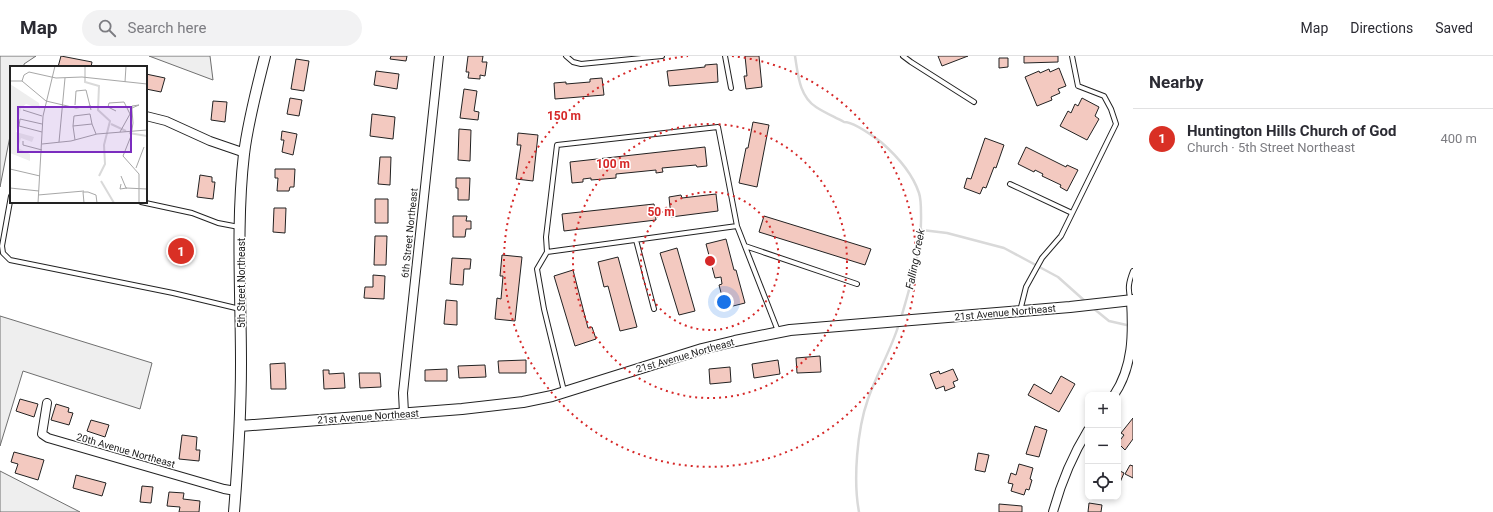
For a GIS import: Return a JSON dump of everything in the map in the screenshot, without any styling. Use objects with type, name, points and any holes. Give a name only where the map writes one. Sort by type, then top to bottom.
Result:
[{"type":"street","name":"5th Street Northeast","points":[[234,512],[240,426],[240,227],[245,153],[252,111],[265,56]]},
{"type":"street","name":"6th Street Northeast","points":[[404,413],[403,393],[439,56]]},
{"type":"street","points":[[147,116],[176,125],[210,141],[245,153]]},
{"type":"street","points":[[1116,392],[1124,379],[1132,352],[1132,300]]},
{"type":"street","name":"21st Avenue Northeast","points":[[240,426],[515,403],[552,396],[702,349],[778,332],[838,325],[1020,311],[1132,300]]},
{"type":"street","name":"20th Avenue Northeast","points":[[47,403],[42,434],[48,438],[216,487],[236,491]]},
{"type":"street","points":[[1053,512],[1068,466],[1085,435]]},
{"type":"lane","points":[[566,56],[573,62],[581,64],[662,56]]},
{"type":"lane","points":[[725,56],[731,88]]},
{"type":"lane","points":[[903,56],[974,102]]},
{"type":"lane","points":[[1020,311],[1026,287],[1042,258],[1061,236],[1116,124],[1111,109],[1104,96],[1078,86],[1072,56]]},
{"type":"lane","points":[[564,392],[544,309],[537,269],[547,252],[546,237],[558,145],[718,127],[737,226],[778,332]]},
{"type":"lane","points":[[1010,184],[1072,212]]},
{"type":"lane","points":[[10,202],[2,246],[3,253],[10,260],[173,293],[241,309]]},
{"type":"lane","points":[[146,203],[192,213],[218,224],[240,227]]},
{"type":"lane","points":[[547,252],[737,226]]},
{"type":"lane","points":[[636,240],[654,309]]},
{"type":"lane","points":[[745,246],[857,284]]},
{"type":"lane","points":[[1132,300],[1129,293],[1129,284],[1133,271]]},
{"type":"shaded area","points":[[0,56],[36,56],[24,64],[24,66],[10,66],[10,136],[0,187]]},
{"type":"shaded area","points":[[149,56],[210,56],[213,80]]},
{"type":"shaded area","points":[[0,316],[152,363],[140,409],[23,371],[0,446]]},
{"type":"shaded area","points":[[0,471],[80,512],[0,512]]},
{"type":"building","points":[[61,56],[92,62],[91,66],[58,66]]},
{"type":"building","points":[[391,56],[407,56],[406,61],[390,59]]},
{"type":"building","points":[[468,56],[483,56],[482,62],[487,62],[485,76],[480,75],[480,79],[468,78],[469,72],[466,72]]},
{"type":"building","points":[[745,56],[759,56],[762,87],[746,89],[744,76],[747,76]]},
{"type":"building","points":[[938,56],[968,56],[942,66]]},
{"type":"building","points":[[1024,56],[1058,56],[1058,62],[1024,63]]},
{"type":"building","points":[[999,58],[1008,58],[1008,67],[999,68]]},
{"type":"building","points":[[296,59],[309,61],[304,91],[291,89]]},
{"type":"building","points":[[717,64],[718,82],[669,86],[667,71],[705,67],[705,65]]},
{"type":"building","points":[[1059,68],[1066,86],[1058,89],[1060,93],[1051,97],[1052,100],[1037,106],[1025,77],[1039,71],[1040,73],[1049,69],[1050,72]]},
{"type":"building","points":[[376,71],[399,74],[397,89],[374,85]]},
{"type":"building","points":[[147,74],[165,78],[161,92],[147,89]]},
{"type":"building","points":[[602,78],[604,95],[555,99],[554,83],[566,82],[566,84],[590,82],[590,79]]},
{"type":"building","points":[[464,89],[477,91],[474,111],[479,112],[478,120],[460,118]]},
{"type":"building","points":[[290,98],[302,100],[299,116],[287,114]]},
{"type":"building","points":[[1082,98],[1099,107],[1095,116],[1099,119],[1087,140],[1060,126],[1068,111],[1071,113],[1075,104],[1078,106]]},
{"type":"building","points":[[213,101],[227,102],[225,122],[211,120]]},
{"type":"building","points":[[372,114],[395,117],[393,139],[370,136]]},
{"type":"building","points":[[753,122],[769,125],[757,187],[739,183]]},
{"type":"building","points":[[459,129],[471,130],[470,161],[458,160]]},
{"type":"building","points":[[282,131],[297,134],[293,155],[282,152],[284,140],[281,140]]},
{"type":"building","points":[[518,133],[538,135],[533,181],[516,179],[521,145],[517,145]]},
{"type":"building","points":[[985,138],[1004,145],[996,168],[994,167],[986,188],[983,187],[980,194],[964,188],[967,178],[971,179]]},
{"type":"building","points":[[705,147],[707,166],[697,167],[696,165],[662,168],[663,172],[656,173],[656,170],[616,174],[616,178],[591,180],[591,178],[583,179],[583,182],[572,183],[570,162]]},
{"type":"building","points":[[1026,147],[1066,167],[1067,165],[1078,170],[1067,191],[1060,187],[1061,185],[1042,176],[1043,174],[1035,170],[1034,172],[1018,164]]},
{"type":"building","points":[[380,157],[391,157],[390,185],[378,184]]},
{"type":"building","points":[[275,169],[295,169],[294,187],[290,187],[289,191],[277,191],[278,178],[275,178]]},
{"type":"building","points":[[200,175],[212,177],[212,182],[215,182],[213,199],[197,197]]},
{"type":"building","points":[[456,178],[470,178],[469,200],[458,200]]},
{"type":"building","points":[[716,194],[718,211],[671,217],[669,197],[681,195],[682,198]]},
{"type":"building","points":[[375,199],[388,199],[388,223],[375,223]]},
{"type":"building","points":[[654,204],[656,220],[564,231],[562,214]]},
{"type":"building","points":[[274,208],[286,208],[285,233],[273,232]]},
{"type":"building","points":[[453,216],[467,216],[466,221],[471,221],[471,229],[466,229],[465,237],[453,237]]},
{"type":"building","points":[[764,216],[871,249],[865,265],[759,232]]},
{"type":"building","points":[[375,236],[387,236],[386,265],[374,265]]},
{"type":"building","points":[[726,239],[745,303],[725,308],[719,285],[722,284],[721,277],[715,278],[706,244]]},
{"type":"building","points":[[677,248],[695,311],[679,315],[660,253]]},
{"type":"building","points":[[502,255],[522,257],[515,321],[495,319],[497,298],[501,299],[503,276],[500,276]]},
{"type":"building","points":[[618,257],[637,327],[620,331],[608,286],[604,287],[598,262]]},
{"type":"building","points":[[452,258],[471,259],[470,269],[464,269],[463,285],[450,284]]},
{"type":"building","points":[[573,270],[588,328],[592,327],[596,339],[575,346],[554,276]]},
{"type":"building","points":[[373,275],[385,276],[384,299],[364,298],[365,287],[373,287]]},
{"type":"building","points":[[446,300],[457,301],[457,325],[444,324]]},
{"type":"building","points":[[820,356],[821,372],[797,373],[796,358]]},
{"type":"building","points":[[526,360],[526,373],[499,373],[498,361]]},
{"type":"building","points":[[778,360],[780,374],[754,378],[752,364]]},
{"type":"building","points":[[285,363],[286,389],[271,389],[270,364]]},
{"type":"building","points":[[485,365],[486,377],[459,378],[458,366]]},
{"type":"building","points":[[730,367],[731,382],[710,384],[709,369]]},
{"type":"building","points":[[447,369],[447,381],[425,381],[425,370]]},
{"type":"building","points":[[953,369],[958,380],[953,382],[955,387],[945,391],[944,386],[936,389],[930,374],[939,371],[940,374]]},
{"type":"building","points":[[323,370],[329,370],[329,374],[344,373],[345,388],[324,389]]},
{"type":"building","points":[[359,373],[380,373],[381,387],[360,388]]},
{"type":"building","points":[[1061,376],[1075,384],[1059,412],[1028,395],[1034,384],[1051,394]]},
{"type":"building","points":[[20,399],[38,404],[34,417],[16,411]]},
{"type":"building","points":[[56,404],[69,408],[68,412],[73,413],[69,425],[51,420]]},
{"type":"building","points":[[1133,418],[1133,439],[1125,450],[1121,446],[1121,439],[1124,435],[1121,433]]},
{"type":"building","points":[[91,420],[109,425],[105,437],[87,431]]},
{"type":"building","points":[[1035,426],[1047,430],[1039,457],[1026,454]]},
{"type":"building","points":[[182,435],[197,437],[196,450],[200,450],[199,461],[179,459]]},
{"type":"building","points":[[14,452],[44,460],[38,480],[15,473],[18,464],[11,462]]},
{"type":"building","points":[[978,453],[989,455],[985,472],[975,470]]},
{"type":"building","points":[[1019,464],[1033,468],[1029,490],[1026,489],[1024,495],[1011,491],[1013,484],[1008,483],[1011,473],[1016,475]]},
{"type":"building","points":[[1130,465],[1133,466],[1133,478],[1125,474]]},
{"type":"building","points":[[1121,472],[1124,473],[1121,480]]},
{"type":"building","points":[[76,475],[106,483],[102,496],[73,488]]},
{"type":"building","points":[[142,486],[153,487],[151,503],[140,502]]},
{"type":"building","points":[[169,492],[184,493],[183,499],[200,501],[199,512],[179,512],[180,507],[167,506]]},
{"type":"building","points":[[1089,503],[1102,505],[1101,512],[1088,512]]},
{"type":"building","points":[[999,504],[1022,506],[1022,512],[999,512]]},
{"type":"waterway","name":"Falling Creek","points":[[795,56],[800,84],[810,102],[826,113],[858,127],[881,142],[893,153],[908,171],[916,185],[921,203],[920,241],[901,318]]},
{"type":"waterway","points":[[922,230],[947,233],[1004,248],[1058,277],[1086,302]]},
{"type":"waterway","points":[[1093,308],[1109,321],[1131,326]]},
{"type":"waterway","name":"Falling Creek","points":[[859,512],[856,470],[861,425],[868,399],[899,324]]},
{"type":"place","name":"Huntington Hills Church of God","points":[[181,251]]}]
